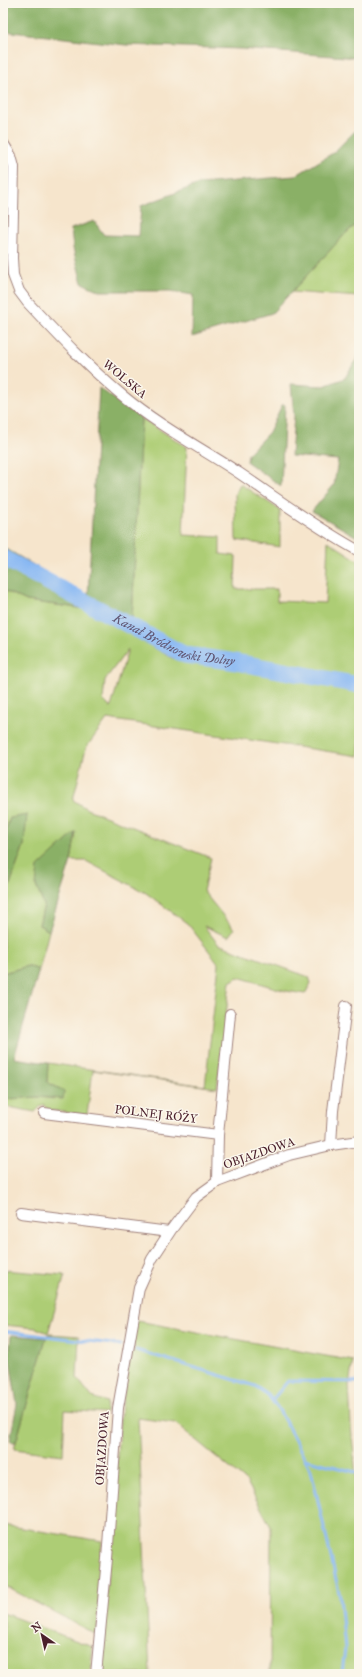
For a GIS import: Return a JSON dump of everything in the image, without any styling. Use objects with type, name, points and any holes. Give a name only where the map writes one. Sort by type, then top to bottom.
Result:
[{"type":"street","name":"WOLSKA","points":[[3,143],[11,156],[14,167],[13,275],[19,291],[28,303],[99,376],[124,397],[313,524],[359,551]]},
{"type":"street","points":[[331,1145],[333,1111],[346,1006]]},
{"type":"street","points":[[217,1182],[218,1135],[230,1014]]},
{"type":"street","name":"POLNEJ RÓŻY","points":[[44,1113],[218,1135]]},
{"type":"street","name":"OBJAZDOWA","points":[[96,1674],[107,1559],[118,1408],[139,1288],[152,1259],[169,1232],[196,1197],[217,1182],[289,1154],[359,1141]]},
{"type":"street","points":[[22,1213],[169,1232]]},
{"type":"green space","points":[[3,3],[359,3],[359,58],[241,49],[126,45],[3,31]]},
{"type":"green space","points":[[359,127],[359,222],[346,233],[272,313],[192,337],[193,295],[170,291],[100,291],[82,283],[73,248],[71,229],[94,221],[104,235],[139,236],[141,206],[199,184],[295,176],[333,153]]},
{"type":"green space","points":[[359,222],[359,297],[291,292],[346,233]]},
{"type":"green space","points":[[359,355],[359,538],[312,511],[334,485],[338,460],[291,456],[294,416],[291,384],[324,386],[345,378]]},
{"type":"green space","points":[[99,388],[141,418],[132,622],[88,598],[86,609],[27,601],[3,590],[3,547],[88,597]]},
{"type":"green space","points":[[282,405],[285,405],[281,486],[247,462],[248,454],[269,432]]},
{"type":"green space","points":[[141,418],[187,447],[183,535],[220,537],[220,554],[236,556],[235,589],[277,589],[277,601],[325,603],[328,541],[359,561],[359,756],[107,719],[86,748],[73,800],[87,809],[211,858],[203,891],[234,929],[228,937],[204,926],[218,944],[309,977],[311,983],[305,994],[286,991],[238,977],[230,982],[217,1088],[93,1070],[87,1115],[48,1110],[43,1104],[35,1112],[3,1106],[8,1099],[38,1097],[55,1099],[64,1091],[47,1082],[48,1063],[205,1086],[219,964],[188,924],[146,893],[86,861],[71,861],[76,832],[36,886],[44,905],[39,925],[49,931],[39,970],[28,966],[3,973],[3,904],[24,845],[10,818],[3,840],[3,590],[27,601],[86,609],[174,659],[178,646],[132,622]],"holes":[[[128,649],[111,707],[103,700],[105,680]]]},
{"type":"green space","points":[[240,484],[280,510],[280,547],[236,540],[235,494]]},
{"type":"green space","points":[[27,815],[24,845],[3,904],[3,840],[10,818]]},
{"type":"green space","points":[[76,832],[71,861],[49,931],[39,925],[44,905],[36,886],[38,867]]},
{"type":"green space","points":[[28,966],[39,970],[14,1058],[48,1063],[47,1082],[64,1091],[63,1099],[38,1097],[8,1099],[3,1104],[3,1012],[5,1004],[3,1001],[3,973]]},
{"type":"green space","points":[[3,1270],[65,1275],[48,1333],[36,1328],[3,1325]]},
{"type":"green space","points":[[132,1320],[353,1361],[349,1385],[351,1426],[359,1506],[359,1674],[270,1674],[271,1527],[247,1482],[175,1423],[138,1418],[150,1674],[100,1674],[120,1418],[130,1354],[134,1351]]},
{"type":"green space","points":[[48,1334],[79,1336],[77,1378],[92,1397],[107,1402],[106,1413],[65,1410],[63,1455],[14,1449]]},
{"type":"green space","points":[[11,1335],[46,1338],[16,1442],[11,1442],[10,1440],[17,1404],[9,1355]]},
{"type":"green space","points":[[3,1525],[102,1541],[97,1635],[3,1585]]},
{"type":"green space","points":[[3,1613],[93,1647],[90,1674],[3,1674]]},
{"type":"waterway","name":"Kanał Bródnowski Dolny","points":[[3,558],[185,655],[230,661],[359,685]]},
{"type":"waterway","points":[[3,1331],[121,1345]]},
{"type":"waterway","points":[[136,1350],[255,1386],[268,1395],[279,1410],[311,1470],[340,1597],[345,1648],[342,1674]]},
{"type":"waterway","points":[[272,1400],[288,1381],[359,1382]]},
{"type":"waterway","points":[[305,1459],[359,1473]]}]
